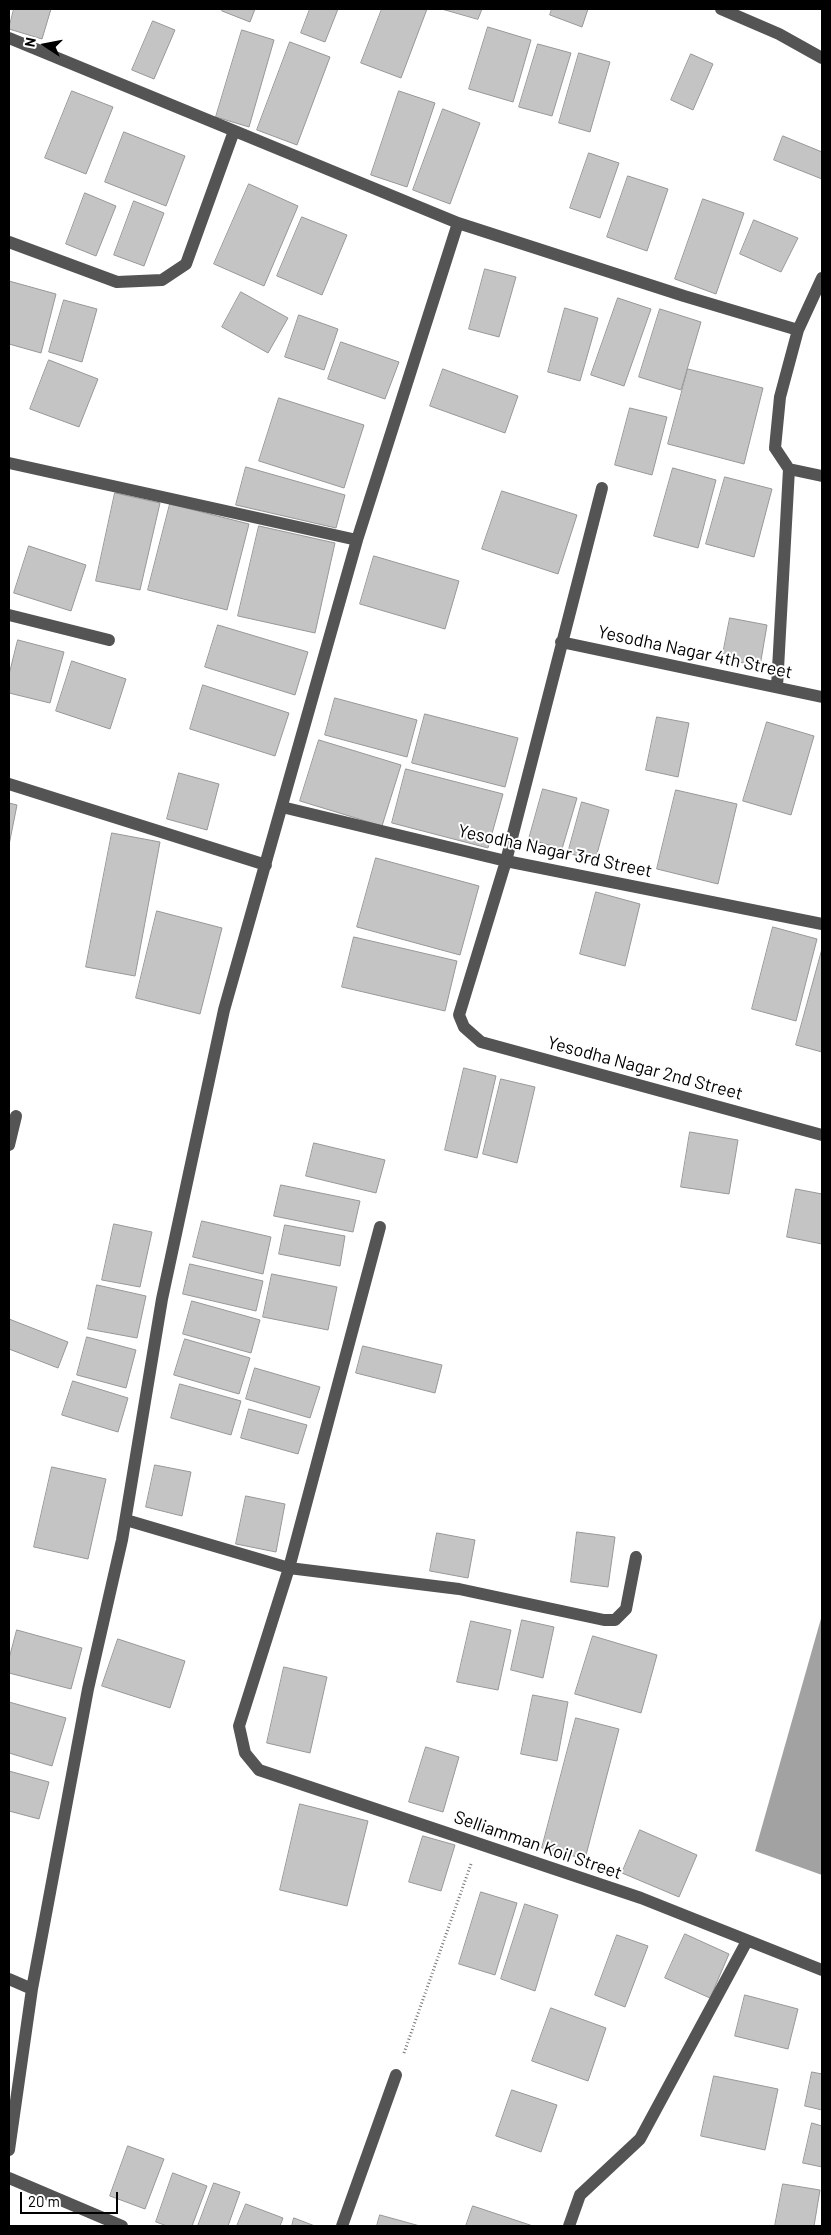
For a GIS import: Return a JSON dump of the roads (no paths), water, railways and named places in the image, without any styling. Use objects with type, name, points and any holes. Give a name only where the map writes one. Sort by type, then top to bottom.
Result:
[{"type":"street","points":[[721,9],[780,34],[822,58]]},
{"type":"street","points":[[9,38],[458,223],[684,296],[798,330]]},
{"type":"street","points":[[9,242],[117,282],[162,280],[186,264],[234,131]]},
{"type":"street","points":[[9,2150],[32,1989],[88,1689],[126,1520],[162,1299],[224,1010],[357,540],[458,223]]},
{"type":"street","points":[[778,687],[789,469],[775,448],[777,418],[780,397],[798,330],[822,278]]},
{"type":"street","points":[[9,463],[357,540]]},
{"type":"street","points":[[789,469],[822,476]]},
{"type":"street","points":[[506,860],[602,488]]},
{"type":"street","points":[[9,615],[109,640]]},
{"type":"street","name":"Yesodha Nagar 4th Street","points":[[562,642],[822,697]]},
{"type":"street","points":[[9,784],[266,865]]},
{"type":"street","name":"Yesodha Nagar 3rd Street","points":[[282,807],[506,860],[822,924]]},
{"type":"street","name":"Yesodha Nagar 2nd Street","points":[[506,860],[459,1015],[464,1026],[481,1042],[822,1135]]},
{"type":"street","points":[[9,1145],[16,1116]]},
{"type":"street","points":[[289,1568],[380,1228]]},
{"type":"street","points":[[126,1520],[289,1568],[459,1589],[604,1620],[615,1620],[626,1609],[636,1557]]},
{"type":"street","name":"Selliamman Koil Street","points":[[289,1568],[239,1726],[245,1753],[259,1770],[641,1898],[822,1970]]},
{"type":"street","points":[[568,2226],[580,2195],[640,2139],[747,1941]]},
{"type":"street","points":[[9,1979],[32,1989]]},
{"type":"street","points":[[342,2226],[396,2075]]},
{"type":"street","points":[[9,2178],[122,2226]]}]
